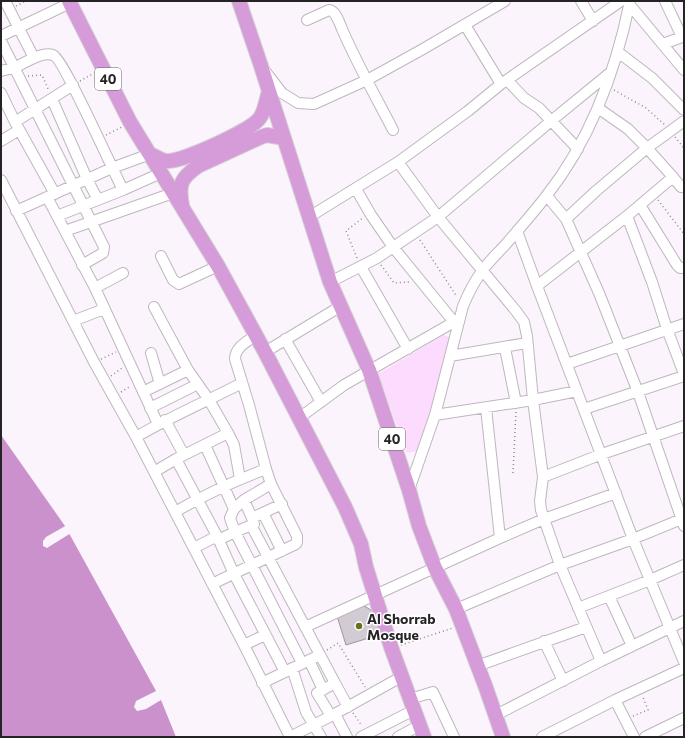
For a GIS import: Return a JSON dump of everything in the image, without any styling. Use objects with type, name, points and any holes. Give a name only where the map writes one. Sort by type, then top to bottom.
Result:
[{"type":"highway","name":"40","points":[[239,1],[330,282],[369,370],[409,490],[419,526],[435,568],[456,609],[503,737]]},
{"type":"highway","name":"40","points":[[70,2],[130,122],[150,154]]},
{"type":"highway","points":[[150,154],[166,161],[180,159],[241,132],[258,120],[264,111],[269,91]]},
{"type":"highway","points":[[182,208],[179,191],[182,180],[189,172],[198,166],[261,137],[267,135],[284,138]]},
{"type":"highway","points":[[150,154],[218,266],[256,335],[328,473],[359,538],[401,677],[422,731]]},
{"type":"street","points":[[261,66],[282,94],[298,103],[314,104],[367,80],[505,1]]},
{"type":"street","points":[[581,1],[593,21]]},
{"type":"street","points":[[663,44],[683,37],[664,1]]},
{"type":"street","points":[[1,36],[70,2]]},
{"type":"street","points":[[309,217],[398,162],[455,121],[504,82],[593,21],[627,2]]},
{"type":"street","points":[[627,2],[684,70]]},
{"type":"street","points":[[409,490],[435,415],[450,356],[456,323],[470,290],[482,271],[547,196],[564,173],[578,149],[607,86],[618,52],[627,2]]},
{"type":"street","points":[[5,8],[18,28],[34,58]]},
{"type":"street","points":[[307,20],[329,10],[335,13],[393,130]]},
{"type":"street","points":[[465,25],[504,82],[539,108],[578,149]]},
{"type":"street","points":[[1,41],[104,247],[104,251],[100,256],[82,265]]},
{"type":"street","points":[[618,52],[652,78],[684,110]]},
{"type":"street","points":[[1,71],[16,72],[34,58],[51,54],[56,57],[73,85],[123,190]]},
{"type":"street","points":[[330,282],[377,258],[438,217],[611,72]]},
{"type":"street","points":[[1,141],[36,109],[73,85]]},
{"type":"street","points":[[1,93],[51,195],[57,216],[95,288],[150,408],[162,422],[180,457],[197,499],[234,574],[265,634],[289,670],[321,737]]},
{"type":"street","points":[[52,99],[87,179],[98,200]]},
{"type":"street","points":[[598,108],[622,124],[648,148],[683,188]]},
{"type":"street","points":[[566,219],[596,191],[648,148],[684,121]]},
{"type":"street","points":[[16,211],[112,168],[150,154]]},
{"type":"street","points":[[398,162],[438,217],[522,320],[527,343],[543,477],[540,501],[544,519],[560,565],[602,661]]},
{"type":"street","points":[[57,216],[161,173]]},
{"type":"street","points":[[537,286],[640,206],[673,178]]},
{"type":"street","points":[[1,180],[94,362],[136,437],[194,548],[290,737],[401,677]]},
{"type":"street","points":[[356,188],[393,247],[456,323]]},
{"type":"street","points":[[65,231],[173,192]]},
{"type":"street","points":[[456,609],[560,565],[683,521],[638,392],[599,293],[566,219],[547,196]]},
{"type":"street","points":[[640,206],[677,265],[680,268],[684,268]]},
{"type":"street","points":[[584,410],[684,375],[652,282],[627,216]]},
{"type":"street","points":[[517,231],[616,493],[684,662]]},
{"type":"street","points":[[161,256],[173,280],[179,284],[218,266]]},
{"type":"street","points":[[361,267],[408,349]]},
{"type":"street","points":[[95,288],[123,273]]},
{"type":"street","points":[[265,352],[341,306]]},
{"type":"street","points":[[154,307],[188,370],[209,400],[228,433],[235,451],[240,479]]},
{"type":"street","points":[[73,321],[104,309]]},
{"type":"street","points":[[299,418],[344,385],[456,323]]},
{"type":"street","points":[[567,364],[684,324]]},
{"type":"street","points":[[212,584],[296,544],[298,539],[271,484],[266,470],[235,359],[235,354],[240,347],[256,335]]},
{"type":"street","points":[[285,339],[321,402]]},
{"type":"street","points":[[450,356],[505,348],[527,343]]},
{"type":"street","points":[[505,348],[516,403]]},
{"type":"street","points":[[151,353],[160,384]]},
{"type":"street","points":[[143,392],[188,370]]},
{"type":"street","points":[[136,437],[162,422],[242,383]]},
{"type":"street","points":[[150,408],[198,384]]},
{"type":"street","points":[[435,415],[516,403],[577,391]]},
{"type":"street","points":[[486,408],[500,538]]},
{"type":"street","points":[[543,477],[602,454],[684,426]]},
{"type":"street","points":[[154,472],[228,433]]},
{"type":"street","points":[[205,445],[234,509]]},
{"type":"street","points":[[175,512],[224,486],[266,470]]},
{"type":"street","points":[[271,484],[244,500],[234,509],[230,518],[251,566],[306,662],[320,692],[347,737]]},
{"type":"street","points":[[305,627],[544,519],[616,493]]},
{"type":"street","points":[[244,500],[268,557],[280,576],[305,627],[348,707]]},
{"type":"street","points":[[194,548],[235,532],[252,522],[263,513],[282,504]]},
{"type":"street","points":[[263,513],[282,551]]},
{"type":"street","points":[[578,608],[684,565]]},
{"type":"street","points":[[263,585],[280,576]]},
{"type":"street","points":[[609,596],[632,646]]},
{"type":"street","points":[[496,715],[684,621]]},
{"type":"street","points":[[477,666],[586,627]]},
{"type":"street","points":[[244,645],[265,634]]},
{"type":"street","points":[[544,641],[563,681]]},
{"type":"street","points":[[262,683],[320,655]]},
{"type":"street","points":[[542,737],[615,700],[684,668]]},
{"type":"street","points":[[302,700],[335,683]]},
{"type":"street","points":[[364,735],[433,692],[454,737]]},
{"type":"street","points":[[615,700],[634,737]]},
{"type":"street","points":[[645,737],[684,718]]},
{"type":"street","points":[[398,737],[422,731]]},
{"type":"path","points":[[73,85],[102,68]]},
{"type":"path","points":[[16,72],[42,75],[52,99]]},
{"type":"path","points":[[607,86],[646,108],[671,131],[684,148]]},
{"type":"path","points":[[99,138],[130,122]]},
{"type":"path","points":[[653,194],[684,234]]},
{"type":"path","points":[[361,267],[346,231],[362,218],[372,215]]},
{"type":"path","points":[[415,233],[463,306]]},
{"type":"path","points":[[377,258],[394,283],[408,282],[416,276]]},
{"type":"path","points":[[94,362],[123,349]]},
{"type":"path","points":[[104,380],[130,364]]},
{"type":"path","points":[[113,396],[138,382]]},
{"type":"path","points":[[513,473],[516,403]]},
{"type":"path","points":[[412,641],[462,626]]},
{"type":"path","points":[[320,655],[338,643],[369,694]]},
{"type":"path","points":[[624,719],[648,710],[640,688]]},
{"type":"path","points":[[348,707],[364,735]]},
{"type":"shaded area","points":[[444,335],[453,338],[423,450],[407,453],[378,374]]},
{"type":"shaded area","points":[[1,435],[65,526],[161,700],[176,737],[1,737]]},
{"type":"pier","points":[[67,525],[71,533],[47,548],[43,546],[43,541],[46,537]]},
{"type":"pier","points":[[158,690],[163,699],[146,709],[137,711],[134,707],[136,701]]},
{"type":"building","name":"Al Shorrab Mosque","points":[[362,606],[374,612],[378,623],[377,628],[372,637],[346,645],[337,616]]},
{"type":"place","name":"Al Shorrab Mosque","points":[[359,626]]}]
